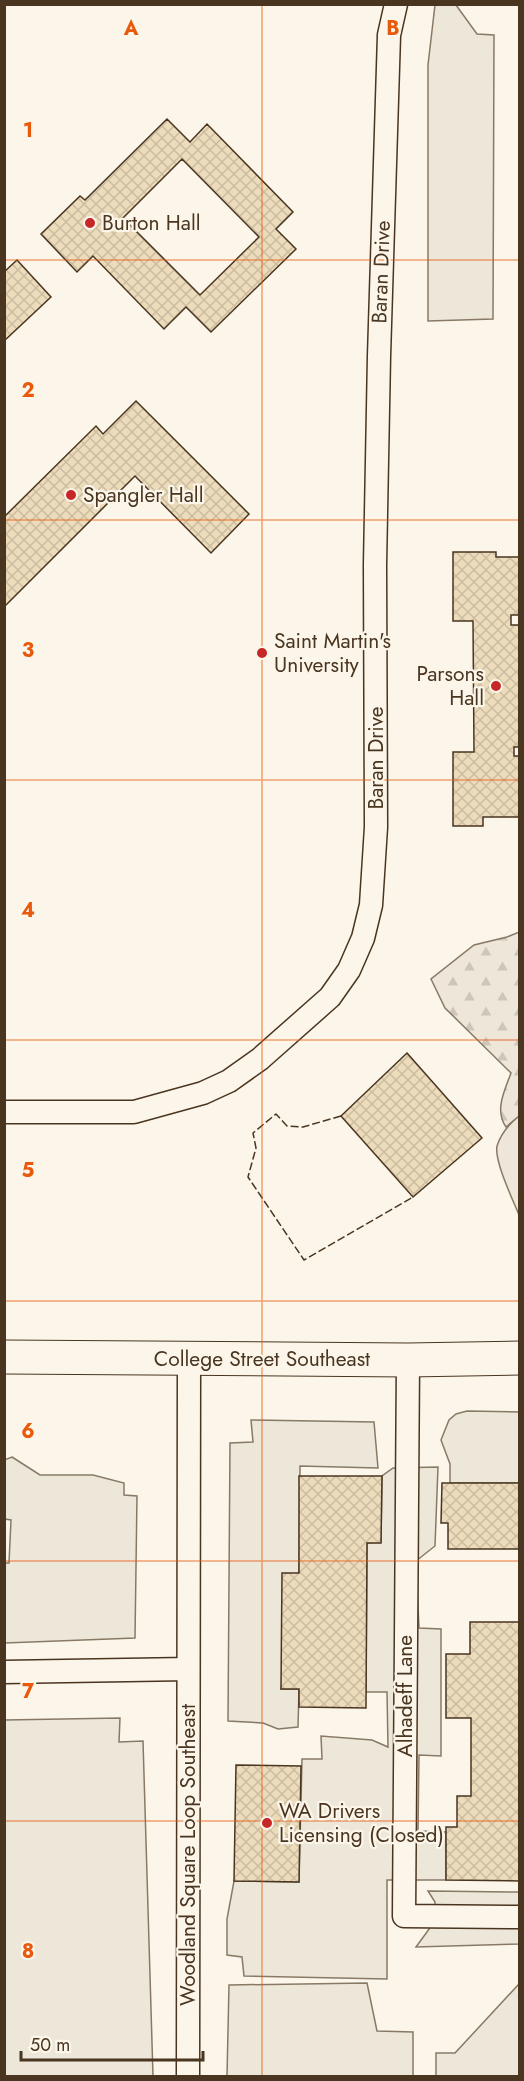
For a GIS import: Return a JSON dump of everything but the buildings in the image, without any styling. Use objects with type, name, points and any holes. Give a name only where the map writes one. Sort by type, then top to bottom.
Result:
[{"type":"main road","name":"College Street Southeast","points":[[4,1357],[408,1360],[519,1358]]},
{"type":"street","name":"Baran Drive","points":[[4,1112],[134,1112],[202,1093],[229,1081],[260,1059],[330,997],[349,970],[363,938],[371,905],[376,827],[375,565],[380,310],[389,35],[396,4]]},
{"type":"street","name":"Woodland Square Loop Southeast","points":[[188,2076],[189,1359]]},
{"type":"street","name":"Alhadeff Lane","points":[[408,1360],[404,1916],[519,1917]]},
{"type":"street","points":[[4,1672],[188,1669]]},
{"type":"green space","points":[[519,932],[519,1116],[506,1127],[501,1107],[511,1073],[445,1008],[431,979],[474,945]]},
{"type":"green space","points":[[519,1116],[519,1215],[498,1161],[497,1146],[503,1133]]},
{"type":"shaded area","points":[[435,5],[456,5],[477,34],[494,35],[493,319],[428,321],[428,65]]},
{"type":"shaded area","points":[[467,1411],[519,1412],[519,1483],[450,1483],[450,1464],[441,1440],[449,1420],[456,1414]]},
{"type":"shaded area","points":[[251,1420],[374,1422],[378,1468],[300,1466],[299,1573],[281,1689],[299,1689],[298,1727],[278,1729],[263,1723],[228,1721],[230,1443],[253,1442]]},
{"type":"shaded area","points":[[12,1457],[40,1475],[93,1475],[124,1483],[124,1495],[137,1496],[135,1638],[5,1643],[5,1563],[9,1563],[11,1520],[5,1519],[4,1460]]},
{"type":"shaded area","points":[[438,1467],[435,1546],[416,1561],[419,1628],[441,1629],[441,1756],[419,1755],[418,1831],[446,1832],[446,1880],[387,1880],[387,1979],[244,1976],[242,1957],[227,1955],[227,1919],[234,1881],[299,1882],[302,1759],[322,1759],[321,1736],[372,1740],[388,1747],[387,1692],[366,1692],[367,1543],[381,1542],[382,1476],[393,1468]]},
{"type":"shaded area","points":[[120,1718],[119,1742],[143,1741],[153,2076],[5,2076],[5,1720]]},
{"type":"shaded area","points":[[428,1891],[519,1892],[519,1944],[416,1947],[435,1921],[435,1902]]},
{"type":"shaded area","points":[[367,1983],[377,2031],[413,2032],[413,2076],[227,2076],[229,1985]]},
{"type":"shaded area","points":[[519,1984],[519,2076],[436,2076],[436,2053],[455,2053]]},
{"type":"fence","points":[[341,1116],[303,1127],[287,1126],[276,1114],[253,1133],[256,1148],[248,1177],[304,1260],[413,1197]]},
{"type":"place","name":"Burton Hall","points":[[90,223]]},
{"type":"place","name":"Spangler Hall","points":[[71,495]]},
{"type":"place","name":"Saint Martin's University","points":[[262,653]]},
{"type":"place","name":"Parsons Hall","points":[[496,686]]},
{"type":"place","name":"WA Drivers Licensing (Closed)","points":[[267,1823]]}]
